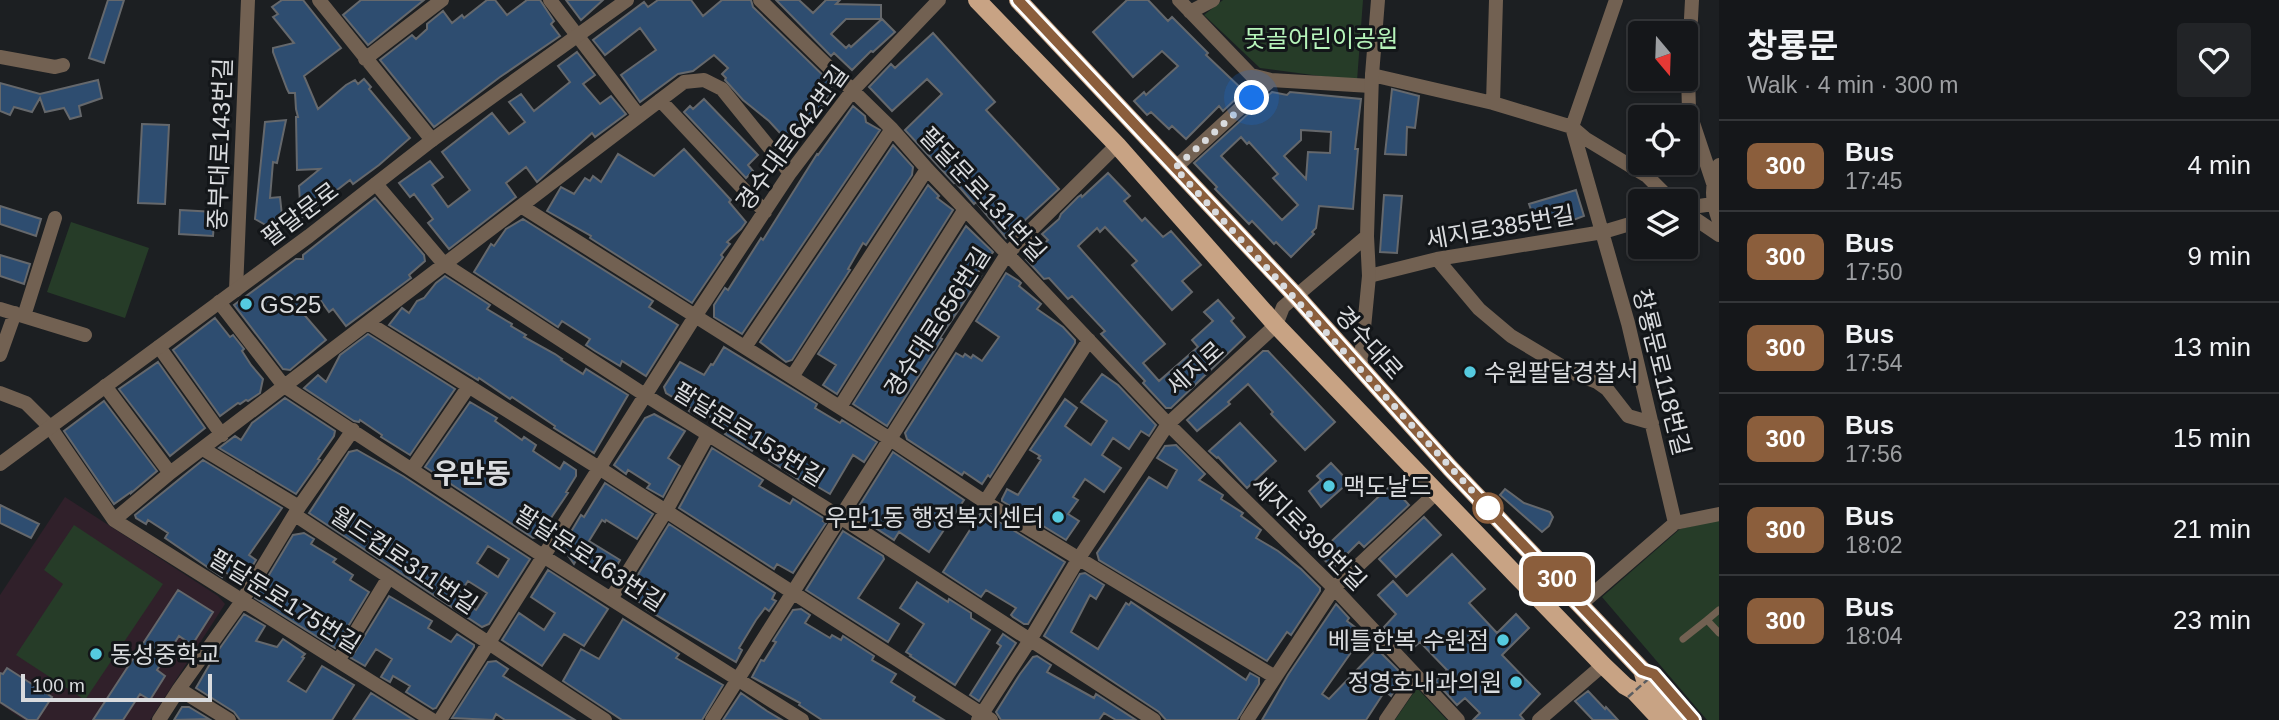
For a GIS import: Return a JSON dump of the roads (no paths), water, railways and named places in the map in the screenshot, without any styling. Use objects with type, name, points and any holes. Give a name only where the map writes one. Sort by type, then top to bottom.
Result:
[{"type":"main road","points":[[977,0],[1117,145],[1276,325],[1603,664],[1650,720]]},
{"type":"main road","name":"경수대로","points":[[1018,0],[1296,296],[1450,468],[1580,605],[1648,672],[1645,680],[1681,720]]},
{"type":"main road","points":[[1648,672],[1694,720]]},
{"type":"main road","points":[[1627,692],[1634,691],[1661,720]]},
{"type":"street","name":"중부대로143번길","points":[[236,290],[248,0]]},
{"type":"street","points":[[319,0],[432,140]]},
{"type":"street","points":[[550,0],[639,116]]},
{"type":"street","name":"팔달문로","points":[[0,464],[236,290],[432,140],[627,0]]},
{"type":"street","name":"경수대로642번길","points":[[543,556],[790,173],[853,90],[939,0]]},
{"type":"street","points":[[1179,0],[1251,75],[1270,80],[1371,81],[1493,103],[1572,127],[1586,139],[1647,176],[1660,189]]},
{"type":"street","points":[[1190,12],[1213,0]]},
{"type":"street","points":[[1360,369],[1368,276],[1371,81],[1378,0]]},
{"type":"street","points":[[1493,103],[1496,0]]},
{"type":"street","points":[[1572,127],[1616,0]]},
{"type":"street","points":[[1692,0],[1689,111],[1713,183],[1713,204],[1719,220]]},
{"type":"street","points":[[365,59],[438,1]]},
{"type":"street","name":"팔달문로131번길","points":[[770,3],[1168,424]]},
{"type":"street","points":[[0,57],[55,67],[63,65]]},
{"type":"street","points":[[114,520],[170,473],[684,82],[704,80],[722,89],[790,173]]},
{"type":"street","points":[[1175,168],[1270,80]]},
{"type":"street","points":[[660,100],[765,212]]},
{"type":"street","name":"창룡문로118번길","points":[[1572,127],[1603,232],[1675,523]]},
{"type":"street","points":[[745,347],[892,129]]},
{"type":"street","name":"경수대로656번길","points":[[712,720],[1007,254],[1117,145]]},
{"type":"street","points":[[1713,183],[1719,165]]},
{"type":"street","points":[[792,377],[927,169]]},
{"type":"street","name":"팔달문로153번길","points":[[376,184],[444,264],[1030,640]]},
{"type":"street","points":[[1698,207],[1713,204]]},
{"type":"street","points":[[521,206],[696,315],[985,502],[1275,677]]},
{"type":"street","points":[[840,407],[965,209]]},
{"type":"street","points":[[0,355],[19,314],[55,218]]},
{"type":"street","points":[[1698,220],[1719,235]]},
{"type":"street","name":"세지로385번길","points":[[1368,276],[1437,259],[1603,232],[1628,225]]},
{"type":"street","name":"세지로","points":[[984,718],[1079,558],[1168,424],[1276,325],[1283,307],[1367,236]]},
{"type":"street","points":[[1437,259],[1479,309],[1511,336],[1573,373],[1597,382],[1607,389],[1628,416],[1652,423]]},
{"type":"street","name":"팔달문로163번길","points":[[219,302],[284,386],[543,556],[802,720]]},
{"type":"street","points":[[0,309],[85,335]]},
{"type":"street","points":[[368,323],[793,592],[984,718]]},
{"type":"street","points":[[985,502],[1089,340]]},
{"type":"street","points":[[159,347],[222,435]]},
{"type":"street","points":[[105,386],[170,473]]},
{"type":"street","points":[[412,469],[469,386]]},
{"type":"street","name":"팔달문로175번길","points":[[0,393],[26,403],[50,427],[114,520],[432,720]]},
{"type":"street","name":"세지로399번길","points":[[1168,424],[1334,588],[1458,720]]},
{"type":"street","points":[[159,720],[242,601],[297,511],[353,430]]},
{"type":"street","points":[[611,599],[666,511],[708,435]]},
{"type":"street","name":"월드컵로311번길","points":[[203,449],[297,511],[389,577],[605,720]]},
{"type":"street","points":[[1247,720],[1334,588],[1437,492]]},
{"type":"street","points":[[1580,605],[1675,523],[1719,514]]},
{"type":"street","name":"월드컵로311번길","points":[[440,720],[543,556]]},
{"type":"street","points":[[338,662],[389,577]]},
{"type":"street","points":[[1030,640],[1154,720]]},
{"type":"street","points":[[1539,720],[1603,664]]},
{"type":"street","points":[[1386,720],[1416,676]]},
{"type":"street","points":[[179,689],[229,720]]},
{"type":"lane","points":[[1683,639],[1719,610]]},
{"type":"lane","points":[[1707,620],[1719,634]]},
{"type":"place","name":"GS25","points":[[246,304]]},
{"type":"place","name":"수원팔달경찰서","points":[[1470,372]]},
{"type":"place","name":"맥도날드","points":[[1329,486]]},
{"type":"place","name":"우만1동 행정복지센터","points":[[1058,517]]},
{"type":"place","name":"베틀한복 수원점","points":[[1503,640]]},
{"type":"place","name":"동성중학교","points":[[96,654]]},
{"type":"place","name":"정영호내과의원","points":[[1516,682]]},
{"type":"district","name":"우만동","points":[[472,473]]},
{"type":"park label","name":"못골어린이공원","points":[[1321,38]]}]
